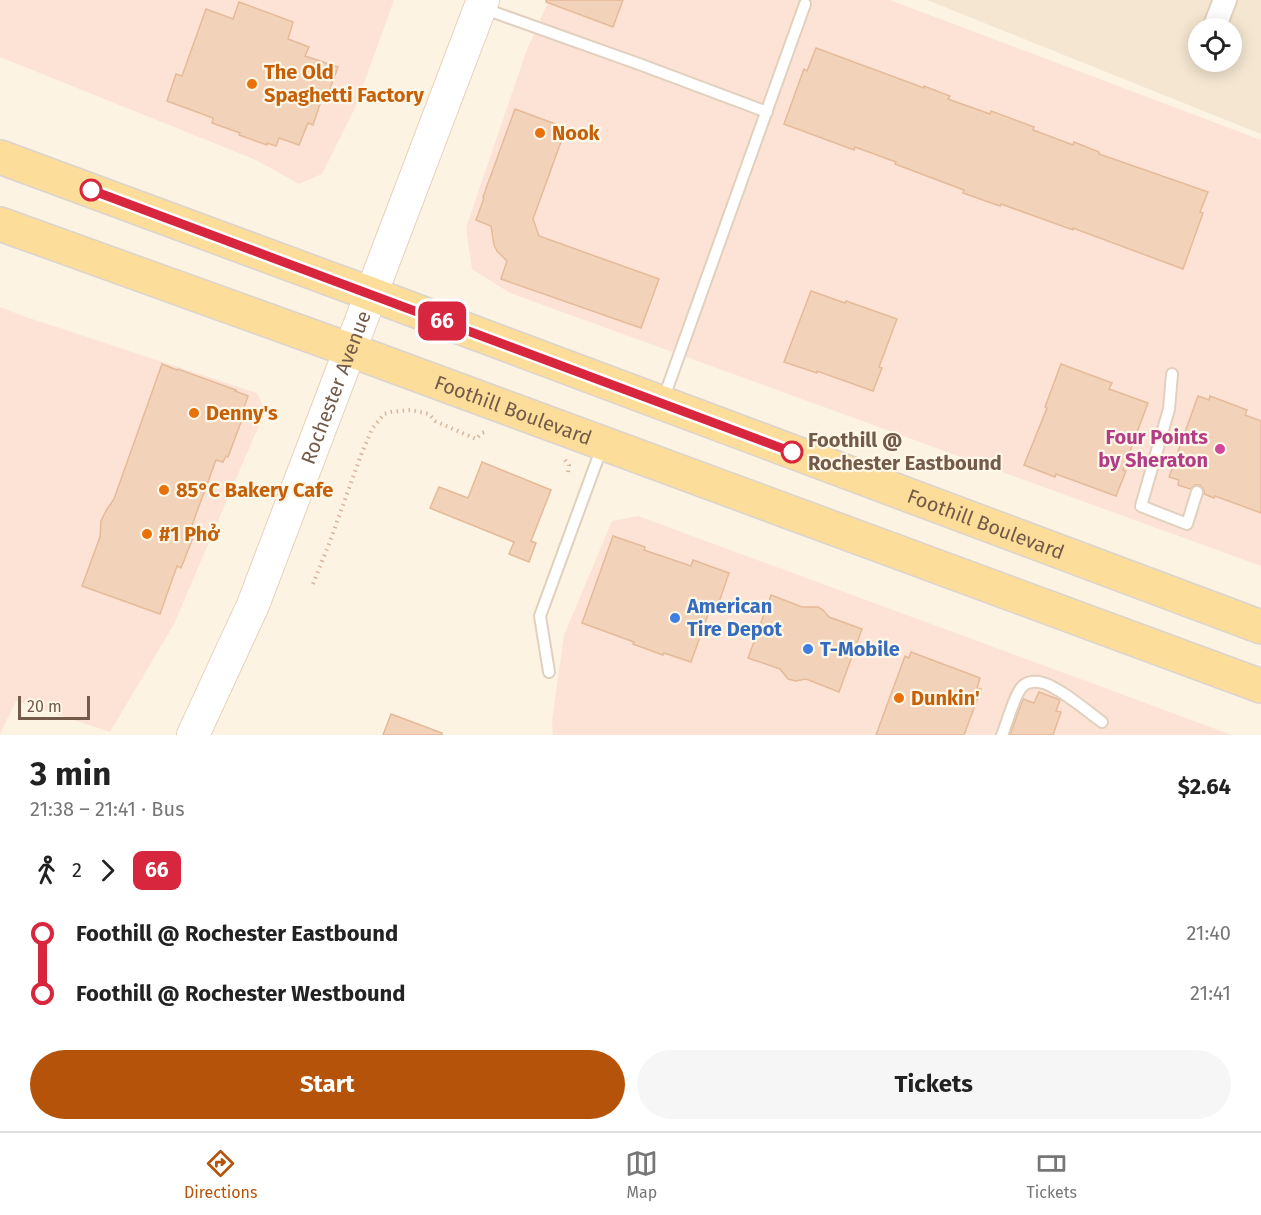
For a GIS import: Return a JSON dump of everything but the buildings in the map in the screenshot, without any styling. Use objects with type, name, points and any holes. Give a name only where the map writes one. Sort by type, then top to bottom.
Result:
[{"type":"main road","name":"Rochester Avenue","points":[[193,735],[252,605],[481,4]]},
{"type":"main road","name":"Foothill Boulevard","points":[[0,157],[1261,627]]},
{"type":"main road","name":"Foothill Boulevard","points":[[0,224],[350,350],[1261,686]]},
{"type":"street","points":[[1218,18],[1226,0]]},
{"type":"lane","points":[[481,4],[767,112]]},
{"type":"lane","points":[[662,403],[805,4]]},
{"type":"lane","points":[[1172,374],[1169,409],[1141,507],[1187,524],[1197,492]]},
{"type":"lane","points":[[549,672],[540,616],[603,444]]},
{"type":"lane","points":[[1002,735],[1019,689],[1026,683],[1034,681],[1055,689],[1102,722]]},
{"type":"path","points":[[313,584],[364,446],[372,429],[384,414],[411,410],[429,414],[435,421],[476,439],[482,433],[493,429]]},
{"type":"path","points":[[564,459],[569,465],[568,473]]},
{"type":"shaded area","points":[[0,0],[394,0],[355,108],[322,174],[299,184],[256,160],[0,57]]},
{"type":"shaded area","points":[[549,0],[890,0],[1261,140],[1261,566],[510,293],[472,269],[466,228],[526,52]]},
{"type":"shaded area","points":[[927,0],[1261,0],[1261,134]]},
{"type":"shaded area","points":[[0,307],[257,393],[265,411],[174,624],[110,732],[16,701],[0,734]]},
{"type":"shaded area","points":[[638,516],[1232,735],[553,735],[552,720],[564,635],[612,521]]},
{"type":"bus line","name":"66","points":[[91,190],[792,452]]},
{"type":"place","name":"The Old Spaghetti Factory","points":[[252,84]]},
{"type":"place","name":"Nook","points":[[540,133]]},
{"type":"place","name":"Denny's","points":[[194,413]]},
{"type":"place","name":"Four Points by Sheraton","points":[[1220,449]]},
{"type":"place","name":"Foothill @ Rochester Eastbound","points":[[792,452]]},
{"type":"place","name":"85°C Bakery Cafe","points":[[164,490]]},
{"type":"place","name":"#1 Phở","points":[[147,534]]},
{"type":"place","name":"American Tire Depot","points":[[675,618]]},
{"type":"place","name":"T-Mobile","points":[[808,649]]},
{"type":"place","name":"Dunkin'","points":[[899,698]]}]
